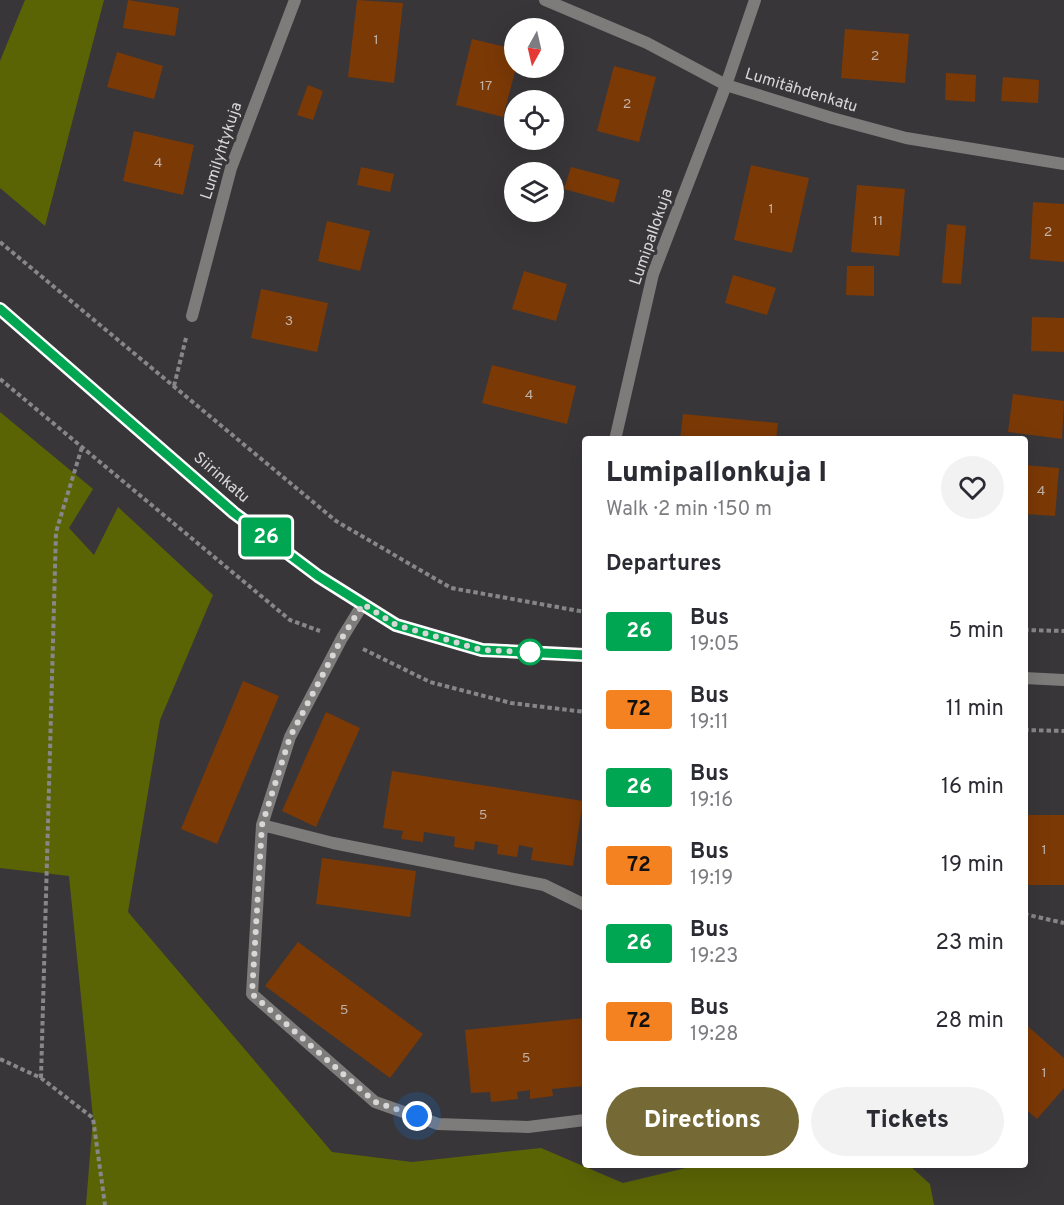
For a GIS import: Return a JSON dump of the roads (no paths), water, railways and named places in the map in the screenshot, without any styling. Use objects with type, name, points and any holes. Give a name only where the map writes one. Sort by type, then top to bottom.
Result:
[{"type":"street","name":"Lumilyhtykuja","points":[[192,316],[231,168],[295,0]]},
{"type":"street","name":"Lumitähdenkatu","points":[[544,0],[648,43],[726,85],[906,138],[1064,164]]},
{"type":"street","name":"Lumipallokuja","points":[[616,436],[653,274],[726,85],[755,0]]},
{"type":"street","name":"Siirinkatu","points":[[0,309],[234,513],[318,576],[396,625],[482,650],[582,655]]},
{"type":"street","points":[[363,604],[342,638],[290,737],[262,825],[252,994],[375,1102],[438,1124],[528,1126],[582,1120]]},
{"type":"street","points":[[1028,678],[1064,680]]},
{"type":"street","points":[[262,825],[333,843],[544,885],[582,904]]}]
